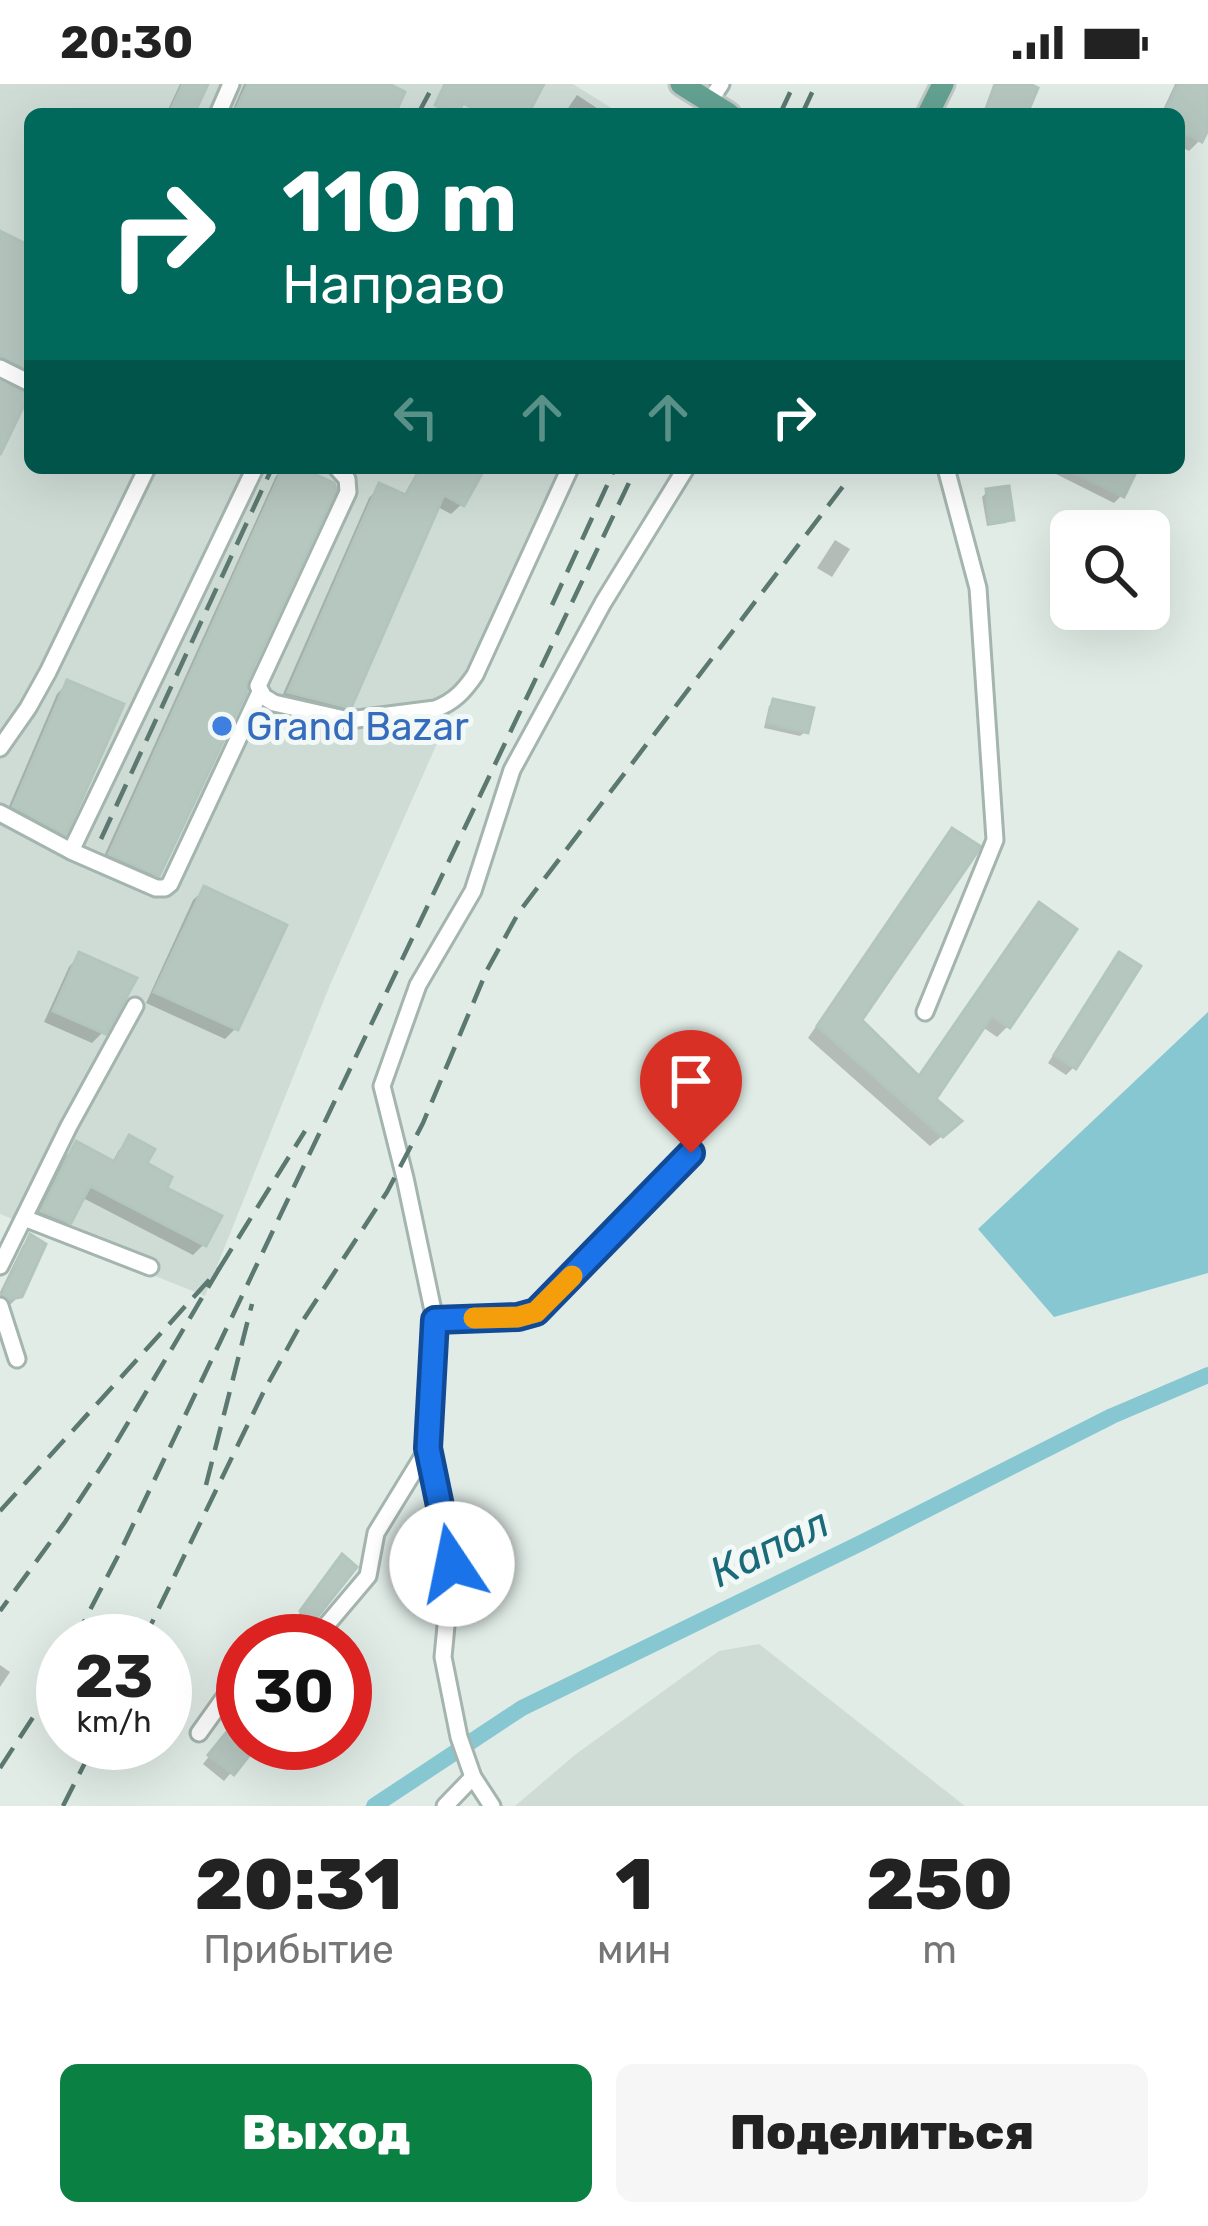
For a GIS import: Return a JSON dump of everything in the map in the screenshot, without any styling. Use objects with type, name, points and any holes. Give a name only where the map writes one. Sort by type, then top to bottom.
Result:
[{"type":"main road","points":[[681,84],[717,103]]},
{"type":"street","points":[[0,748],[48,672],[144,474]]},
{"type":"street","points":[[71,851],[252,474]]},
{"type":"street","points":[[0,813],[156,888],[170,884],[348,492],[342,474]]},
{"type":"street","points":[[260,692],[295,710],[349,720],[448,704],[475,675],[567,474]]},
{"type":"street","points":[[492,1806],[473,1777],[459,1737],[443,1657],[452,1564],[428,1448],[435,1320],[382,1086],[418,985],[473,892],[512,770],[603,603],[682,474]]},
{"type":"street","points":[[925,1012],[994,840],[978,588],[948,474]]},
{"type":"street","points":[[0,1266],[135,1006]]},
{"type":"street","points":[[435,1320],[536,1312],[691,1153]]},
{"type":"street","points":[[0,1223],[21,1224],[150,1267]]},
{"type":"street","points":[[0,1306],[16,1359]]},
{"type":"street","points":[[336,1614],[368,1576],[376,1533],[428,1448]]},
{"type":"street","points":[[199,1733],[216,1709]]},
{"type":"street","points":[[445,1806],[473,1777]]},
{"type":"shaded area","name":"Grand Bazar","points":[[0,84],[573,84],[611,108],[24,108],[24,474],[556,474],[330,985],[205,1296],[0,1214]]},
{"type":"shaded area","points":[[759,1644],[965,1806],[515,1806],[576,1754],[719,1651]]},
{"type":"water","points":[[1208,1012],[1208,1273],[1054,1317],[978,1229]]},
{"type":"building","points":[[183,84],[208,84],[197,108],[172,108]]},
{"type":"building","points":[[248,84],[389,84],[405,92],[398,108],[237,108]]},
{"type":"building","points":[[445,84],[544,84],[531,108],[435,105]]},
{"type":"building","points":[[995,84],[1038,88],[1030,108],[986,108]]},
{"type":"building","points":[[1179,84],[1208,84],[1208,130],[1202,142],[1185,133],[1185,108],[1167,108]]},
{"type":"building","points":[[0,231],[24,243],[24,367],[0,356]]},
{"type":"building","points":[[0,381],[24,393],[24,405],[0,455]]},
{"type":"building","points":[[280,474],[314,474],[334,483],[336,490],[247,681],[247,691],[159,876],[109,854]]},
{"type":"building","points":[[418,474],[482,474],[464,506],[444,495],[351,708],[288,692],[379,483],[406,495]]},
{"type":"building","points":[[1076,474],[1135,474],[1124,497]]},
{"type":"building","points":[[1009,486],[1014,520],[990,523],[986,489]]},
{"type":"building","points":[[67,680],[124,704],[66,835],[13,806]]},
{"type":"building","points":[[773,699],[814,708],[808,733],[767,723]]},
{"type":"building","points":[[952,828],[980,846],[862,1020],[919,1076],[1039,902],[1077,929],[1010,1028],[992,1016],[936,1099],[962,1121],[943,1137],[817,1026]]},
{"type":"building","points":[[204,886],[287,925],[238,1030],[154,992]]},
{"type":"building","points":[[79,952],[137,978],[106,1034],[53,1011]]},
{"type":"building","points":[[1119,952],[1141,966],[1076,1069],[1054,1055]]},
{"type":"building","points":[[129,1135],[155,1149],[147,1163],[172,1177],[167,1188],[222,1216],[206,1246],[90,1186],[71,1223],[41,1211],[76,1141],[115,1162]]},
{"type":"building","points":[[30,1234],[46,1244],[22,1297],[10,1299],[3,1294]]},
{"type":"building","points":[[342,1554],[357,1567],[320,1614],[300,1611]]},
{"type":"waterway","name":"Капал","points":[[374,1806],[522,1708],[1112,1416],[1208,1375]]},
{"type":"railway","points":[[421,108],[434,84]]},
{"type":"railway","points":[[783,108],[794,84]]},
{"type":"railway","points":[[805,108],[816,84]]},
{"type":"railway","points":[[101,839],[269,474]]},
{"type":"railway","points":[[552,605],[612,474]]},
{"type":"railway","points":[[88,1614],[633,474]]},
{"type":"railway","points":[[156,1614],[265,1389],[302,1322],[387,1192],[423,1123],[487,970],[519,912],[844,485]]},
{"type":"railway","points":[[219,1269],[305,1131]]},
{"type":"railway","points":[[0,1511],[219,1269],[107,1458],[0,1611]]},
{"type":"railway","points":[[206,1485],[252,1304]]},
{"type":"railway","points":[[0,1768],[36,1713]]},
{"type":"railway","points":[[63,1806],[81,1770]]},
{"type":"slow traffic","points":[[474,1318],[536,1312],[572,1276]]},
{"type":"place","name":"Grand Bazar","points":[[222,726]]},
{"type":"route","points":[[452,1564],[428,1448],[435,1320],[536,1312],[691,1153]]}]
